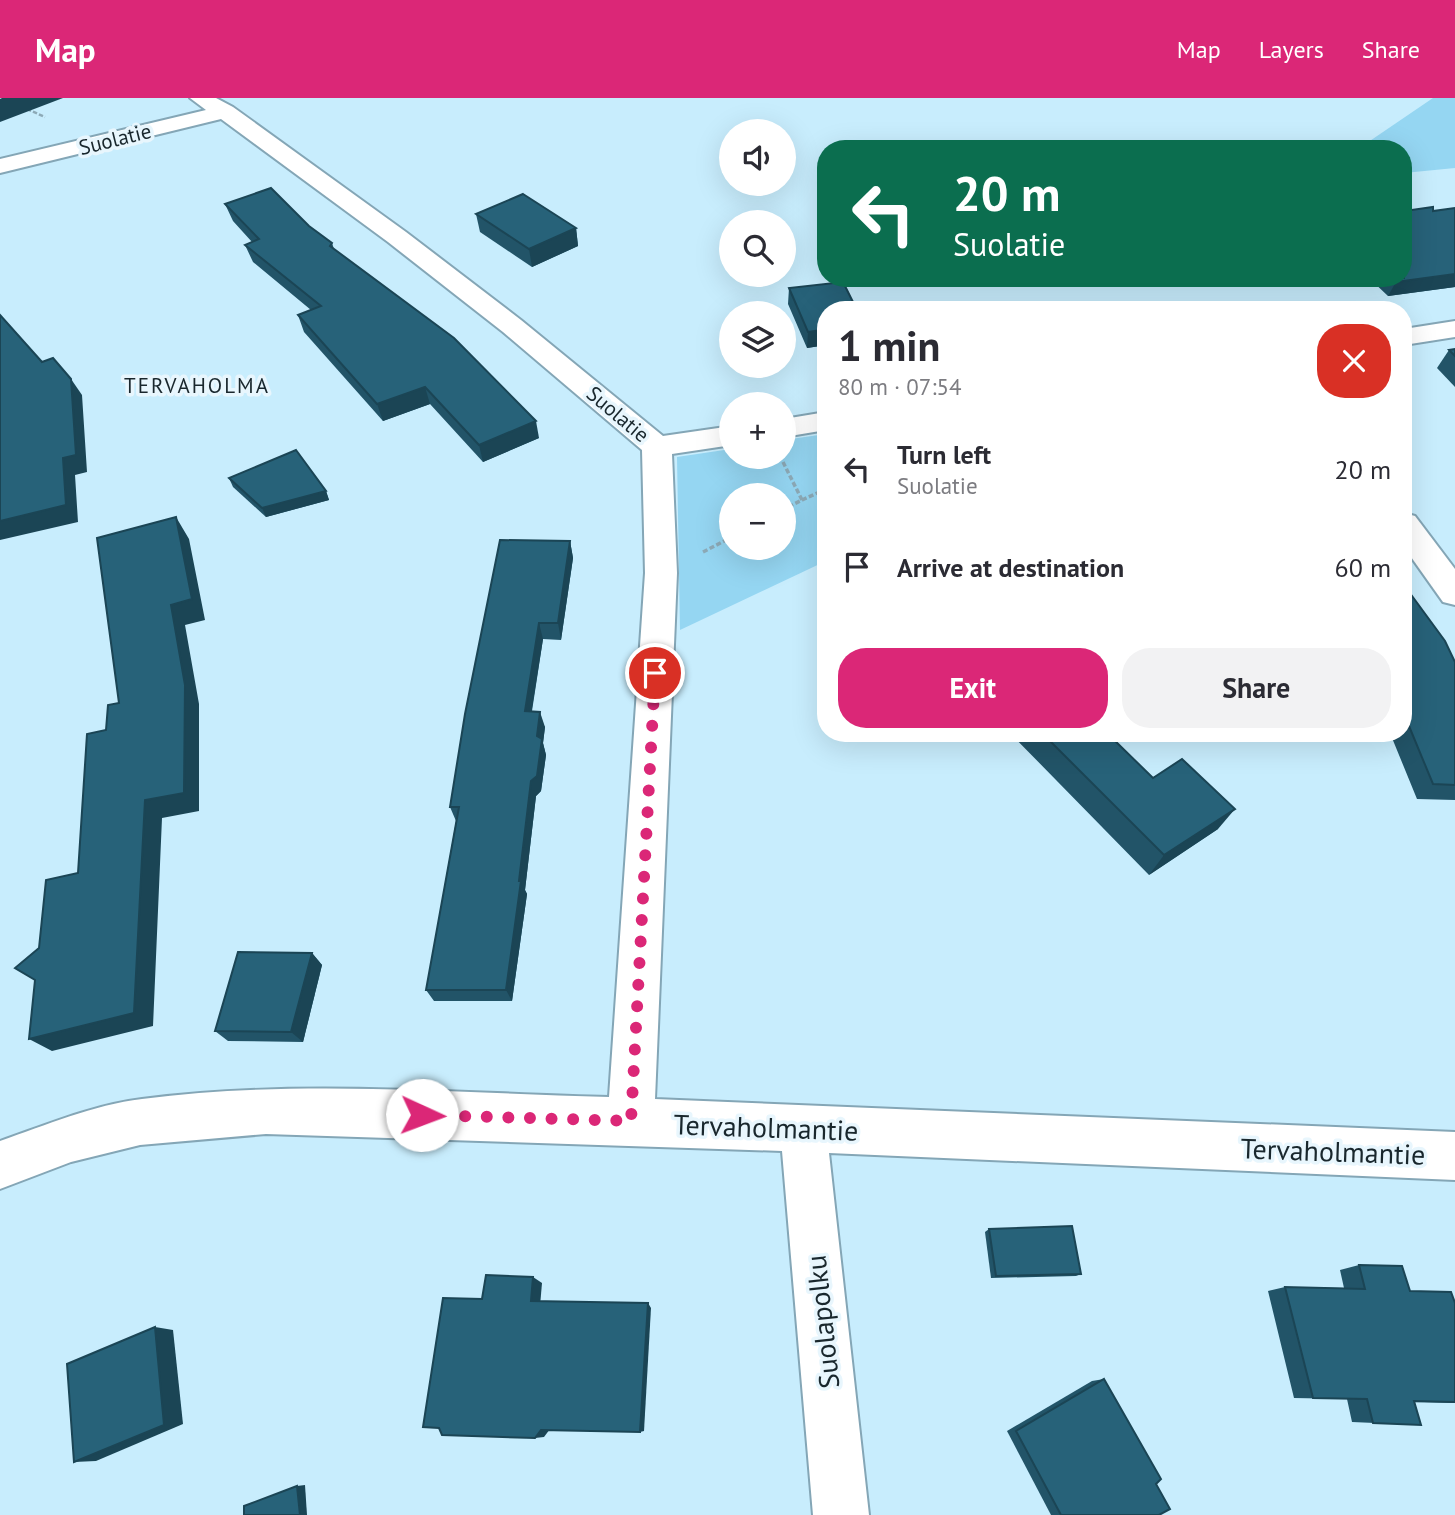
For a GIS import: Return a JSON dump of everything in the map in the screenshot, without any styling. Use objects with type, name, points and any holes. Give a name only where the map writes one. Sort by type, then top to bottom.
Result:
[{"type":"street","name":"Suolatie","points":[[0,166],[213,105],[397,237],[512,326],[657,447],[661,573],[631,1121]]},
{"type":"street","points":[[1412,336],[1455,329]]},
{"type":"street","points":[[796,426],[817,422]]},
{"type":"street","points":[[657,447],[719,437]]},
{"type":"street","points":[[1412,535],[1455,593]]},
{"type":"street","name":"Tervaholmantie","points":[[0,1165],[71,1139],[140,1122],[266,1111],[631,1121],[1455,1156]]},
{"type":"street","name":"Suolapolku","points":[[803,1129],[841,1515]]},
{"type":"path","points":[[22,107],[45,117]]},
{"type":"path","points":[[786,469],[802,500]]},
{"type":"path","points":[[796,503],[817,493]]},
{"type":"shaded area","points":[[1433,98],[1455,98],[1455,168],[1412,172],[1412,140],[1371,140]]},
{"type":"shaded area","points":[[817,435],[817,565],[680,630],[677,457],[719,451],[719,469],[796,469],[796,438]]},
{"type":"building","points":[[271,188],[309,226],[332,243],[330,246],[454,338],[536,421],[479,445],[425,387],[377,404],[298,315],[321,306],[245,245],[259,239],[225,204]]},
{"type":"building","points":[[523,194],[576,228],[529,249],[476,214]]},
{"type":"building","points":[[1455,208],[1455,274],[1412,280],[1412,210]]},
{"type":"building","points":[[817,285],[817,287],[846,287],[852,301],[817,301],[817,331],[808,332],[789,288]]},
{"type":"building","points":[[0,315],[42,362],[53,358],[71,379],[76,455],[63,458],[66,505],[0,521]]},
{"type":"building","points":[[296,450],[326,491],[262,508],[229,478]]},
{"type":"building","points":[[176,517],[192,599],[171,605],[185,685],[184,793],[145,800],[134,1013],[29,1039],[35,980],[15,968],[39,948],[46,880],[78,873],[87,734],[106,730],[108,705],[119,703],[97,538]]},
{"type":"building","points":[[500,540],[570,541],[558,623],[539,623],[525,711],[540,712],[537,736],[542,739],[537,776],[531,781],[506,990],[426,990],[459,807],[450,807],[465,714]]},
{"type":"building","points":[[1412,596],[1445,641],[1455,662],[1455,785],[1433,784],[1412,733]]},
{"type":"building","points":[[1051,742],[1116,742],[1153,778],[1182,759],[1235,809],[1164,855]]},
{"type":"building","points":[[238,952],[312,953],[291,1032],[215,1031]]},
{"type":"building","points":[[1072,1226],[1081,1274],[996,1276],[989,1229]]},
{"type":"building","points":[[1359,1265],[1402,1266],[1410,1291],[1451,1292],[1455,1303],[1455,1402],[1414,1401],[1421,1425],[1373,1423],[1367,1399],[1313,1398],[1285,1287],[1365,1289]]},
{"type":"building","points":[[486,1275],[533,1277],[531,1301],[648,1303],[640,1432],[541,1430],[535,1438],[442,1435],[439,1428],[423,1427],[443,1298],[482,1299]]},
{"type":"building","points":[[155,1327],[164,1425],[74,1462],[67,1364]]},
{"type":"building","points":[[1104,1379],[1161,1479],[1156,1484],[1170,1509],[1159,1515],[1061,1515],[1016,1431]]},
{"type":"building","points":[[297,1486],[300,1515],[244,1515],[244,1506]]},
{"type":"district","name":"TERVAHOLMA","points":[[197,385]]},
{"type":"route","points":[[422,1115],[631,1121],[655,673]]}]
